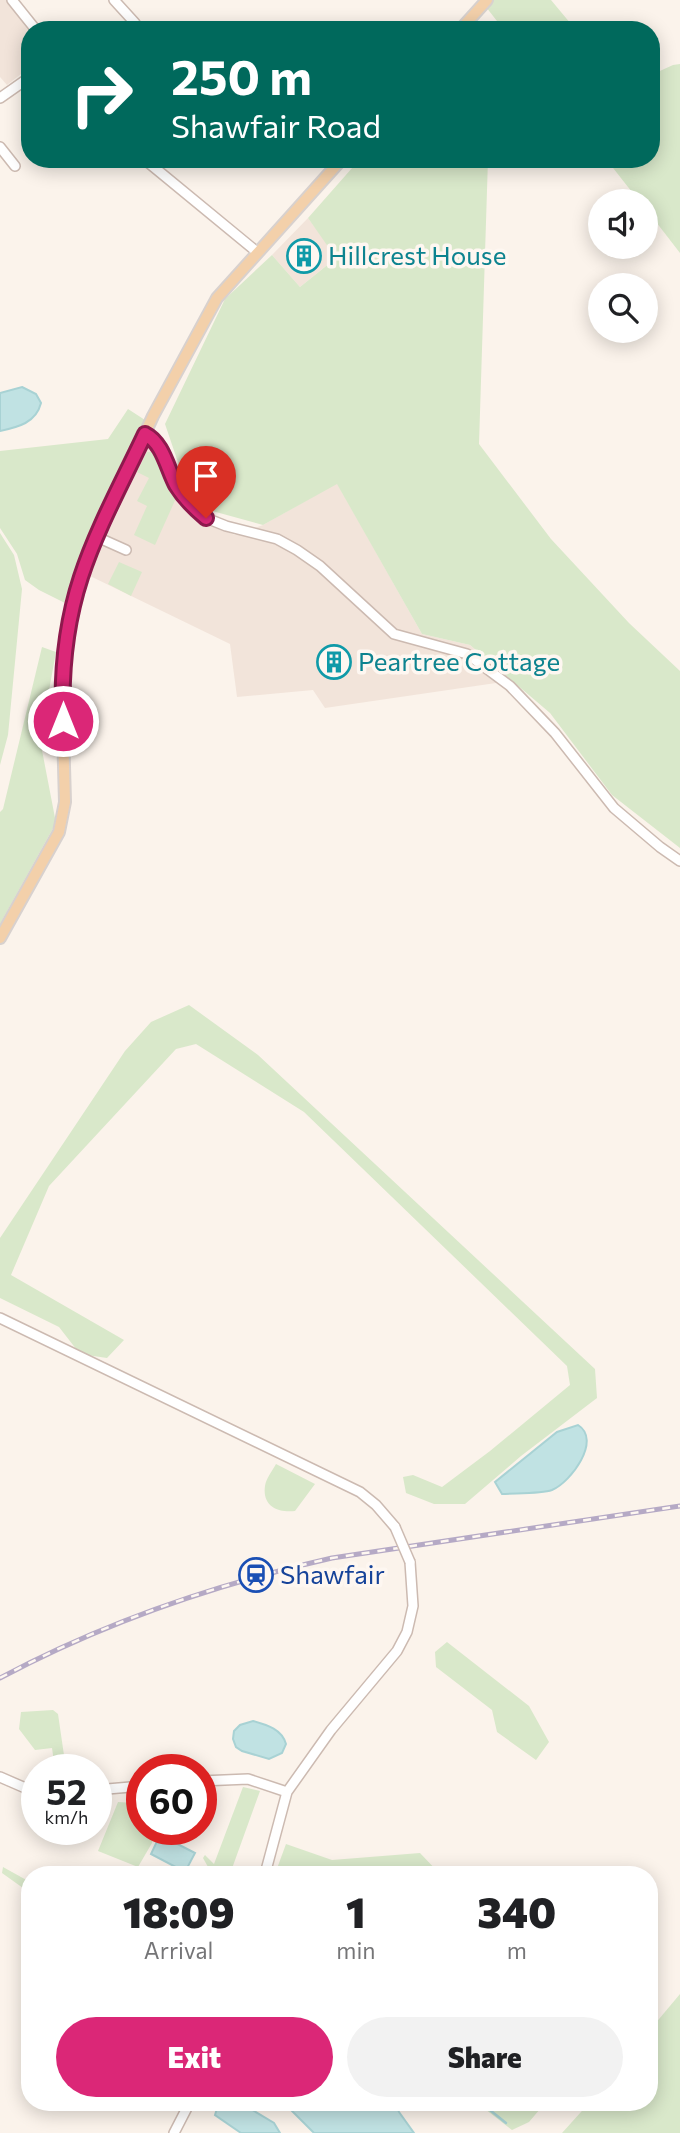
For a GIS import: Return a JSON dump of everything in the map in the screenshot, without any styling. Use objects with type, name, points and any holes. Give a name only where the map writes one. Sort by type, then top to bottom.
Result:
[{"type":"main road","points":[[468,21],[487,0]]},
{"type":"main road","points":[[0,938],[59,832],[65,802],[62,695],[68,631],[82,576],[97,537],[145,434],[217,298],[334,168]]},
{"type":"street","points":[[12,0],[29,21]]},
{"type":"street","points":[[114,0],[133,21]]},
{"type":"street","points":[[0,98],[21,83]]},
{"type":"street","points":[[0,147],[15,166]]},
{"type":"street","points":[[155,168],[257,252]]},
{"type":"street","points":[[145,434],[154,439],[178,488],[192,507],[206,518],[277,539],[320,566],[394,634],[467,654],[502,680],[555,733],[614,808],[680,861]]},
{"type":"street","points":[[97,537],[125,550]]},
{"type":"street","points":[[0,1318],[360,1492],[376,1505],[395,1527],[411,1562],[413,1606],[407,1632],[397,1651],[331,1730],[287,1792],[267,1866]]},
{"type":"street","points":[[0,1777],[21,1786]]},
{"type":"street","points":[[217,1780],[248,1779],[287,1792]]},
{"type":"street","points":[[174,2133],[185,2111]]},
{"type":"shaded area","points":[[0,0],[7,0],[22,21],[21,74],[7,85],[0,77]]},
{"type":"shaded area","points":[[308,218],[337,257],[300,287],[272,255]]},
{"type":"shaded area","points":[[150,443],[177,496],[197,521],[235,535],[263,525],[337,483],[422,634],[470,645],[504,675],[496,683],[325,708],[313,690],[237,697],[230,644],[88,575]]},
{"type":"green space","points":[[493,0],[551,0],[568,21],[497,21],[486,7]]},
{"type":"green space","points":[[680,64],[680,253],[658,225],[658,189],[630,189],[613,168],[660,168],[660,71]]},
{"type":"green space","points":[[352,168],[488,168],[479,444],[551,539],[629,623],[680,671],[680,848],[612,795],[550,713],[470,645],[422,634],[337,484],[263,525],[205,509],[185,483],[165,424],[225,299],[272,255],[300,287],[336,258],[308,218]]},
{"type":"green space","points":[[128,409],[145,420],[65,603],[25,580],[17,554],[0,528],[0,451],[108,439]]},
{"type":"green space","points":[[147,452],[156,452],[177,496],[155,545],[134,535],[147,506],[137,501],[149,478],[137,472]]},
{"type":"green space","points":[[0,533],[14,555],[22,589],[8,735],[0,765]]},
{"type":"green space","points":[[119,562],[142,572],[131,596],[108,584]]},
{"type":"green space","points":[[42,647],[56,652],[40,740],[56,823],[0,924],[0,812],[3,809]]},
{"type":"green space","points":[[189,1005],[258,1055],[595,1369],[597,1398],[521,1456],[465,1504],[434,1504],[406,1493],[403,1477],[413,1475],[442,1487],[570,1385],[567,1366],[304,1112],[196,1044],[176,1049],[49,1186],[11,1275],[124,1340],[107,1358],[80,1354],[59,1327],[0,1298],[0,1238],[125,1051],[151,1022]]},
{"type":"green space","points":[[276,1464],[315,1484],[295,1511],[272,1507],[266,1499],[266,1483]]},
{"type":"green space","points":[[447,1642],[529,1706],[549,1742],[536,1760],[497,1732],[492,1710],[436,1667],[435,1652]]},
{"type":"green space","points":[[53,1710],[58,1714],[64,1754],[53,1754],[52,1748],[35,1750],[19,1729],[21,1712]]},
{"type":"green space","points":[[243,1787],[260,1791],[233,1866],[208,1866],[203,1858],[205,1855],[214,1864]]},
{"type":"green space","points":[[118,1802],[126,1802],[126,1845],[151,1845],[139,1866],[98,1851],[100,1845],[112,1845],[112,1817]]},
{"type":"green space","points":[[286,1844],[332,1860],[420,1853],[432,1866],[278,1866]]},
{"type":"green space","points":[[3,1867],[21,1877],[21,1887],[2,1873]]},
{"type":"green space","points":[[680,1994],[680,2133],[562,2133],[582,2111],[658,2111],[658,2020]]},
{"type":"green space","points":[[488,2111],[538,2111],[529,2122],[512,2130]]},
{"type":"water","points":[[22,387],[36,394],[41,403],[39,410],[31,420],[0,431],[0,393]]},
{"type":"water","points":[[578,1425],[585,1432],[585,1450],[575,1470],[560,1486],[535,1493],[502,1494],[495,1482],[557,1432]]},
{"type":"water","points":[[253,1721],[269,1726],[281,1735],[286,1744],[282,1753],[269,1759],[236,1747],[234,1731],[240,1725]]},
{"type":"water","points":[[155,1845],[179,1845],[195,1853],[188,1866],[174,1866],[151,1854]]},
{"type":"water","points":[[216,2111],[254,2111],[274,2123],[280,2133],[241,2133],[215,2115]]},
{"type":"water","points":[[292,2111],[399,2111],[414,2133],[314,2133]]},
{"type":"waterway","points":[[491,2111],[506,2123]]},
{"type":"railway","points":[[0,1678],[121,1622],[204,1593],[289,1568],[332,1558],[680,1506]]},
{"type":"place","name":"Hillcrest House","points":[[304,256]]},
{"type":"place","name":"Peartree Cottage","points":[[334,662]]},
{"type":"place","name":"Shawfair","points":[[256,1575]]},
{"type":"route","points":[[63,721],[62,695],[72,611],[97,537],[145,434],[159,446],[178,488],[192,507],[206,518]]}]
